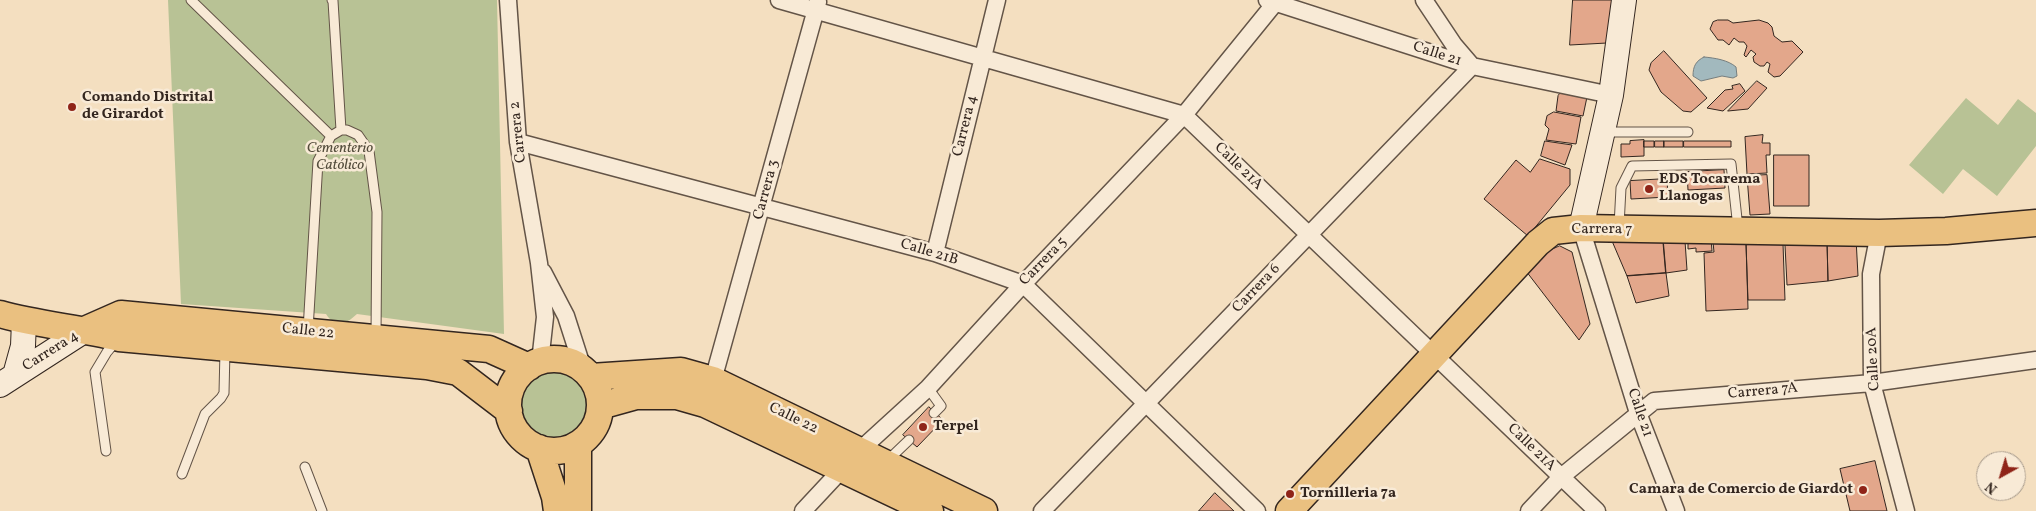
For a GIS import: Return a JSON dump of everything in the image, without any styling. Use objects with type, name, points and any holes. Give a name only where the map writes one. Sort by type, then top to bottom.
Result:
[{"type":"main road","name":"Carrera 7","points":[[1289,511],[1538,243],[1553,231],[1580,228],[1879,233],[1946,231],[2036,223]]},
{"type":"main road","name":"Calle 22","points":[[87,330],[121,314],[226,347],[427,366],[458,372],[509,411]]},
{"type":"main road","name":"Calle 22","points":[[12,318],[87,330],[119,338],[177,331],[308,332],[489,350],[534,364]]},
{"type":"main road","points":[[562,360],[587,373],[598,391],[600,406],[598,421],[590,435],[578,445],[565,450],[552,451],[539,448],[518,434],[509,411],[509,398],[512,386],[519,376],[534,364],[562,360]]},
{"type":"main road","name":"Calle 22","points":[[587,373],[681,371],[713,380],[851,460],[930,511]]},
{"type":"main road","name":"Calle 22","points":[[600,406],[636,396],[677,396],[705,404],[851,460],[885,463],[984,511]]},
{"type":"main road","points":[[578,445],[578,511]]},
{"type":"main road","points":[[539,448],[557,511]]},
{"type":"street","name":"Carrera 2","points":[[508,0],[518,142],[539,263],[545,317],[534,364]]},
{"type":"street","name":"Calle 21A","points":[[779,0],[817,5],[982,58],[1184,115],[1597,511]]},
{"type":"street","name":"Carrera 4","points":[[934,253],[997,0]]},
{"type":"street","points":[[1424,0],[1454,45],[1472,66]]},
{"type":"street","points":[[1580,228],[1611,95],[1624,0]]},
{"type":"street","name":"Calle 21","points":[[1271,1],[1472,66],[1611,95]]},
{"type":"street","name":"Carrera 5","points":[[803,511],[851,460],[928,388],[1023,284],[1184,115],[1271,1]]},
{"type":"street","name":"Carrera 3","points":[[713,380],[817,5]]},
{"type":"street","name":"Carrera 6","points":[[1042,511],[1472,66]]},
{"type":"street","name":"Calle 21B","points":[[518,142],[934,253],[1023,284],[1257,511]]},
{"type":"street","name":"Calle 21","points":[[1580,228],[1638,413],[1676,511]]},
{"type":"street","name":"Calle 20A","points":[[1879,233],[1871,274],[1872,384],[1906,511]]},
{"type":"street","name":"Carrera 2","points":[[539,263],[566,316],[587,373]]},
{"type":"street","name":"Carrera 4","points":[[8,380],[22,346],[12,318]]},
{"type":"street","name":"Carrera 4","points":[[8,380],[87,330]]},
{"type":"street","name":"Carrera 7A","points":[[1529,511],[1561,477],[1654,401],[1872,384],[2036,360]]},
{"type":"lane","points":[[192,0],[331,136]]},
{"type":"lane","points":[[332,0],[341,130]]},
{"type":"lane","points":[[308,332],[318,161],[331,136],[341,130],[347,130],[358,135],[370,151],[377,212],[376,338]]},
{"type":"lane","points":[[1602,132],[1688,132]]},
{"type":"lane","points":[[1619,229],[1621,188],[1632,166],[1731,164],[1739,231]]},
{"type":"lane","points":[[106,451],[95,372],[107,352],[119,338]]},
{"type":"lane","points":[[182,474],[205,414],[224,393],[226,347]]},
{"type":"lane","points":[[928,388],[941,406],[934,413]]},
{"type":"lane","points":[[885,463],[909,440]]},
{"type":"lane","points":[[305,467],[322,511]]},
{"type":"green space","name":"Cementerio Católico","points":[[168,0],[497,0],[504,334],[357,314],[341,324],[333,322],[326,314],[181,304]]},
{"type":"green space","points":[[1966,98],[1998,125],[2018,99],[2036,113],[2036,146],[1997,196],[1963,169],[1943,194],[1909,165]]},
{"type":"green space","points":[[554,368],[568,371],[580,379],[588,391],[591,405],[588,419],[580,431],[568,439],[554,442],[540,439],[528,431],[520,419],[517,405],[520,391],[528,379],[540,371]]},
{"type":"water","points":[[1704,57],[1721,60],[1733,65],[1736,67],[1737,76],[1733,78],[1722,76],[1701,81],[1693,76],[1693,72],[1696,64]]},
{"type":"building","points":[[1573,0],[1613,0],[1607,43],[1570,45]]},
{"type":"building","points":[[1728,20],[1733,23],[1759,20],[1768,23],[1772,27],[1774,36],[1782,42],[1792,41],[1803,52],[1780,76],[1774,77],[1768,72],[1770,64],[1767,62],[1764,66],[1760,66],[1754,62],[1753,57],[1756,54],[1751,50],[1746,57],[1744,55],[1747,46],[1744,42],[1739,42],[1734,38],[1729,45],[1723,40],[1718,40],[1710,29],[1713,22]]},
{"type":"building","points":[[1664,51],[1707,98],[1691,112],[1683,111],[1661,92],[1649,70],[1651,63]]},
{"type":"building","points":[[1757,81],[1767,88],[1748,109],[1728,111]]},
{"type":"building","points":[[1740,84],[1745,91],[1723,111],[1707,108],[1725,90],[1733,89],[1732,86]]},
{"type":"building","points":[[1561,92],[1587,97],[1583,116],[1556,111],[1558,96]]},
{"type":"building","points":[[1554,112],[1581,117],[1576,144],[1546,140],[1549,129],[1545,125],[1547,116]]},
{"type":"building","points":[[1763,135],[1762,143],[1770,143],[1770,155],[1766,155],[1767,173],[1747,174],[1745,137]]},
{"type":"building","points":[[1644,140],[1644,156],[1621,157],[1621,144],[1630,144],[1630,141]]},
{"type":"building","points":[[1545,141],[1572,145],[1565,165],[1541,156]]},
{"type":"building","points":[[1644,141],[1654,141],[1654,147],[1644,147]]},
{"type":"building","points":[[1655,141],[1664,141],[1664,147],[1655,147]]},
{"type":"building","points":[[1664,141],[1683,141],[1683,147],[1664,147]]},
{"type":"building","points":[[1684,141],[1731,141],[1731,147],[1684,147]]},
{"type":"building","points":[[1774,155],[1809,155],[1809,206],[1774,206]]},
{"type":"building","points":[[1540,159],[1570,169],[1570,185],[1528,236],[1484,199],[1516,160],[1530,172]]},
{"type":"building","points":[[1724,170],[1725,188],[1688,190],[1687,172]]},
{"type":"building","points":[[1767,175],[1770,214],[1750,215],[1747,176]]},
{"type":"building","name":"EDS Tocarema Llanogas","points":[[1667,179],[1668,197],[1631,199],[1630,181]]},
{"type":"building","points":[[1663,238],[1685,241],[1687,270],[1666,273]]},
{"type":"building","points":[[1663,238],[1666,273],[1627,276],[1612,241]]},
{"type":"building","points":[[1711,238],[1712,251],[1696,252],[1696,248],[1688,249],[1688,239]]},
{"type":"building","points":[[1856,238],[1858,276],[1828,281],[1827,241]]},
{"type":"building","points":[[1746,241],[1748,309],[1706,311],[1704,253],[1714,252],[1713,242]]},
{"type":"building","points":[[1827,241],[1828,281],[1787,285],[1785,245]]},
{"type":"building","points":[[1783,244],[1785,300],[1748,300],[1746,245]]},
{"type":"building","points":[[1560,246],[1572,252],[1590,324],[1579,340],[1526,271],[1548,251]]},
{"type":"building","points":[[1666,273],[1669,296],[1636,303],[1627,276]]},
{"type":"building","name":"Terpel","points":[[929,407],[943,420],[917,447],[903,435]]},
{"type":"building","name":"Camara de Comercio de Giardot","points":[[1875,461],[1887,511],[1850,511],[1840,469]]},
{"type":"building","points":[[1215,493],[1234,511],[1199,511]]},
{"type":"place","name":"Comando Distrital de Girardot","points":[[72,107]]},
{"type":"place","name":"EDS Tocarema Llanogas","points":[[1649,189]]},
{"type":"place","name":"Terpel","points":[[923,427]]},
{"type":"place","name":"Camara de Comercio de Giardot","points":[[1863,490]]},
{"type":"place","name":"Tornilleria 7a","points":[[1290,494]]}]
